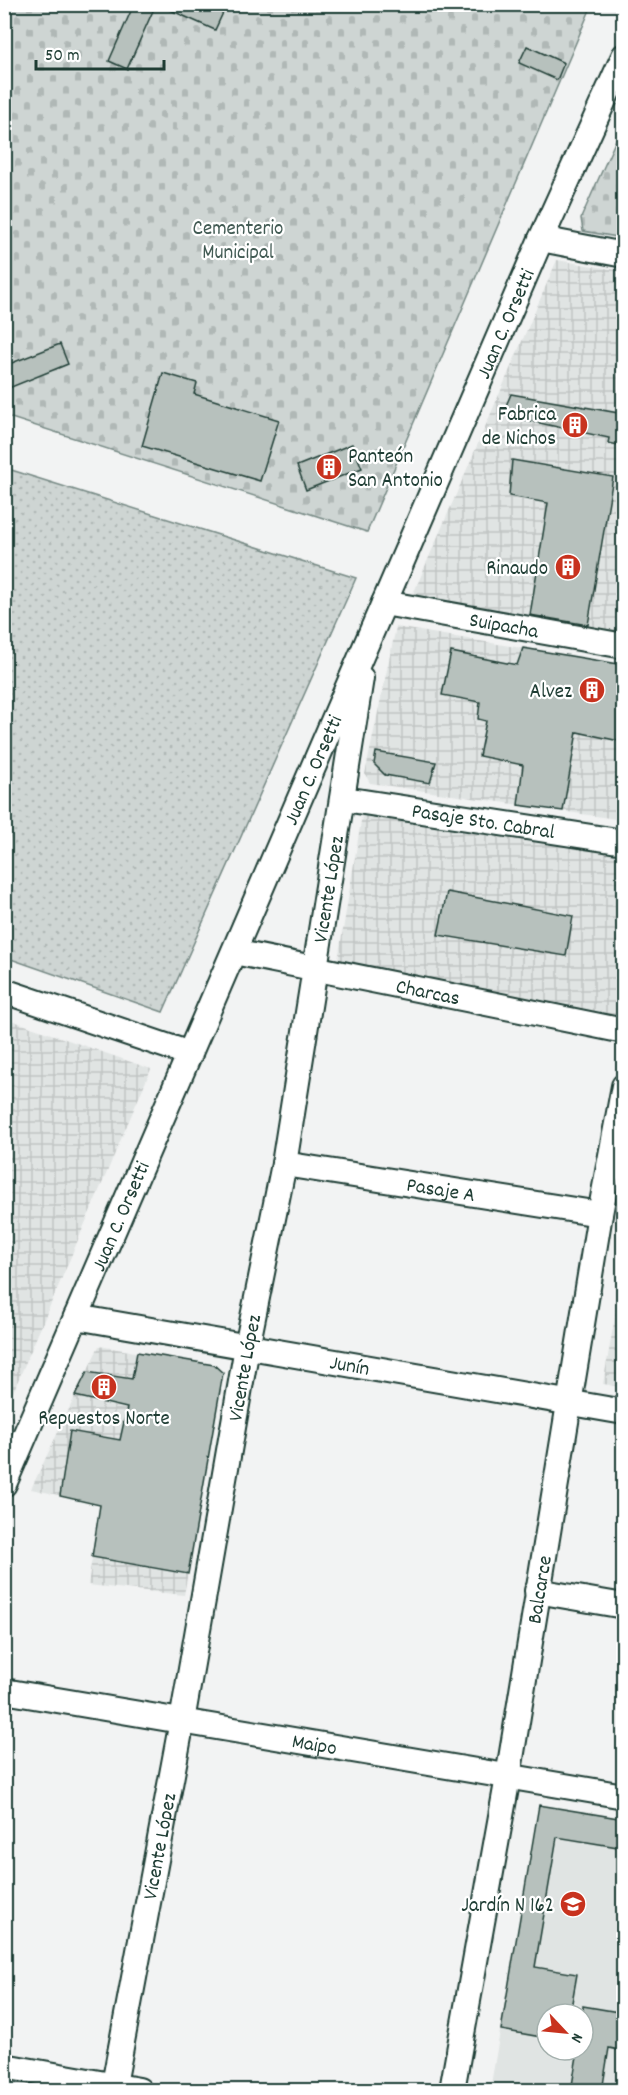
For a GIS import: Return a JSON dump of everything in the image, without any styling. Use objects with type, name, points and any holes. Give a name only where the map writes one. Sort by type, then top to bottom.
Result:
[{"type":"street","name":"Juan C. Orsetti","points":[[4,1484],[541,239],[624,56]]},
{"type":"street","points":[[541,239],[624,255]]},
{"type":"street","name":"Suipacha","points":[[384,603],[624,646]]},
{"type":"street","name":"Vicente López","points":[[113,2088],[182,1721],[247,1347],[284,1164],[344,799],[366,646]]},
{"type":"street","name":"Pasaje Sto. Cabral","points":[[344,799],[624,842]]},
{"type":"street","name":"Charcas","points":[[234,952],[315,971],[624,1031]]},
{"type":"street","points":[[4,991],[190,1054]]},
{"type":"street","name":"Balcarce","points":[[452,2091],[508,1777],[537,1592],[571,1403],[600,1214],[624,1086]]},
{"type":"street","name":"Pasaje A","points":[[284,1164],[600,1214]]},
{"type":"street","name":"Junín","points":[[76,1317],[624,1412]]},
{"type":"street","points":[[537,1592],[624,1606]]},
{"type":"street","name":"Maipo","points":[[4,1691],[624,1796]]},
{"type":"street","points":[[4,2066],[139,2091]]},
{"type":"shaded area","points":[[557,260],[623,271],[623,632],[411,599]]},
{"type":"shaded area","points":[[396,627],[623,665],[623,820],[370,783],[365,774]]},
{"type":"shaded area","points":[[362,815],[623,855],[624,976],[616,1015],[337,966]]},
{"type":"shaded area","points":[[4,1018],[151,1069],[5,1411]]},
{"type":"shaded area","points":[[623,1272],[624,1387],[603,1384]]},
{"type":"shaded area","points":[[99,1346],[214,1365],[223,1373],[184,1595],[88,1585],[100,1504],[31,1489]]},
{"type":"shaded area","name":"Jardín N 162","points":[[539,1805],[623,1819],[623,2090],[490,2090]]},
{"type":"green space","name":"Cementerio Municipal","points":[[5,5],[592,5],[367,532],[5,416]]},
{"type":"green space","points":[[623,124],[623,238],[583,231],[581,218]]},
{"type":"green space","points":[[5,468],[356,578],[163,1012],[5,957]]},
{"type":"building","points":[[134,4],[156,4],[127,69],[109,61]]},
{"type":"building","points":[[157,4],[227,4],[215,30]]},
{"type":"building","points":[[527,46],[564,63],[557,80],[519,63]]},
{"type":"building","points":[[60,344],[68,364],[4,390],[4,366]]},
{"type":"building","points":[[163,373],[197,383],[194,394],[279,420],[260,481],[142,446]]},
{"type":"building","name":"Fabrica de Nichos","points":[[511,394],[624,414],[624,446],[608,443],[609,438],[502,415]]},
{"type":"building","name":"Panteón San Antonio","points":[[352,444],[362,468],[306,490],[297,466]]},
{"type":"building","name":"Rinaudo","points":[[512,460],[613,477],[588,625],[530,615],[548,503],[509,496]]},
{"type":"building","points":[[523,648],[624,665],[624,742],[577,732],[563,811],[518,805],[523,765],[479,756],[486,721],[478,719],[480,702],[442,695],[451,652],[517,665]]},
{"type":"building","points":[[376,752],[436,762],[430,783],[385,775],[374,764]]},
{"type":"building","points":[[447,892],[573,916],[566,956],[438,935]]},
{"type":"building","points":[[137,1352],[214,1365],[223,1373],[188,1574],[92,1557],[100,1505],[60,1496],[70,1431],[120,1440],[127,1408],[75,1396],[87,1372],[132,1379]]},
{"type":"building","points":[[539,1805],[624,1819],[624,1848],[557,1837],[535,1967],[577,1974],[572,2002],[535,2002],[535,2036],[501,2030]]},
{"type":"building","points":[[595,2008],[624,2013],[624,2051],[609,2048],[602,2091],[571,2091],[576,2062],[595,2062]]},
{"type":"place","name":"Fabrica de Nichos","points":[[575,425]]},
{"type":"place","name":"Panteón San Antonio","points":[[329,467]]},
{"type":"place","name":"Rinaudo","points":[[568,567]]},
{"type":"place","name":"Alvez","points":[[592,690]]},
{"type":"place","name":"Repuestos Norte","points":[[104,1387]]},
{"type":"place","name":"Jardín N 162","points":[[573,1904]]}]
